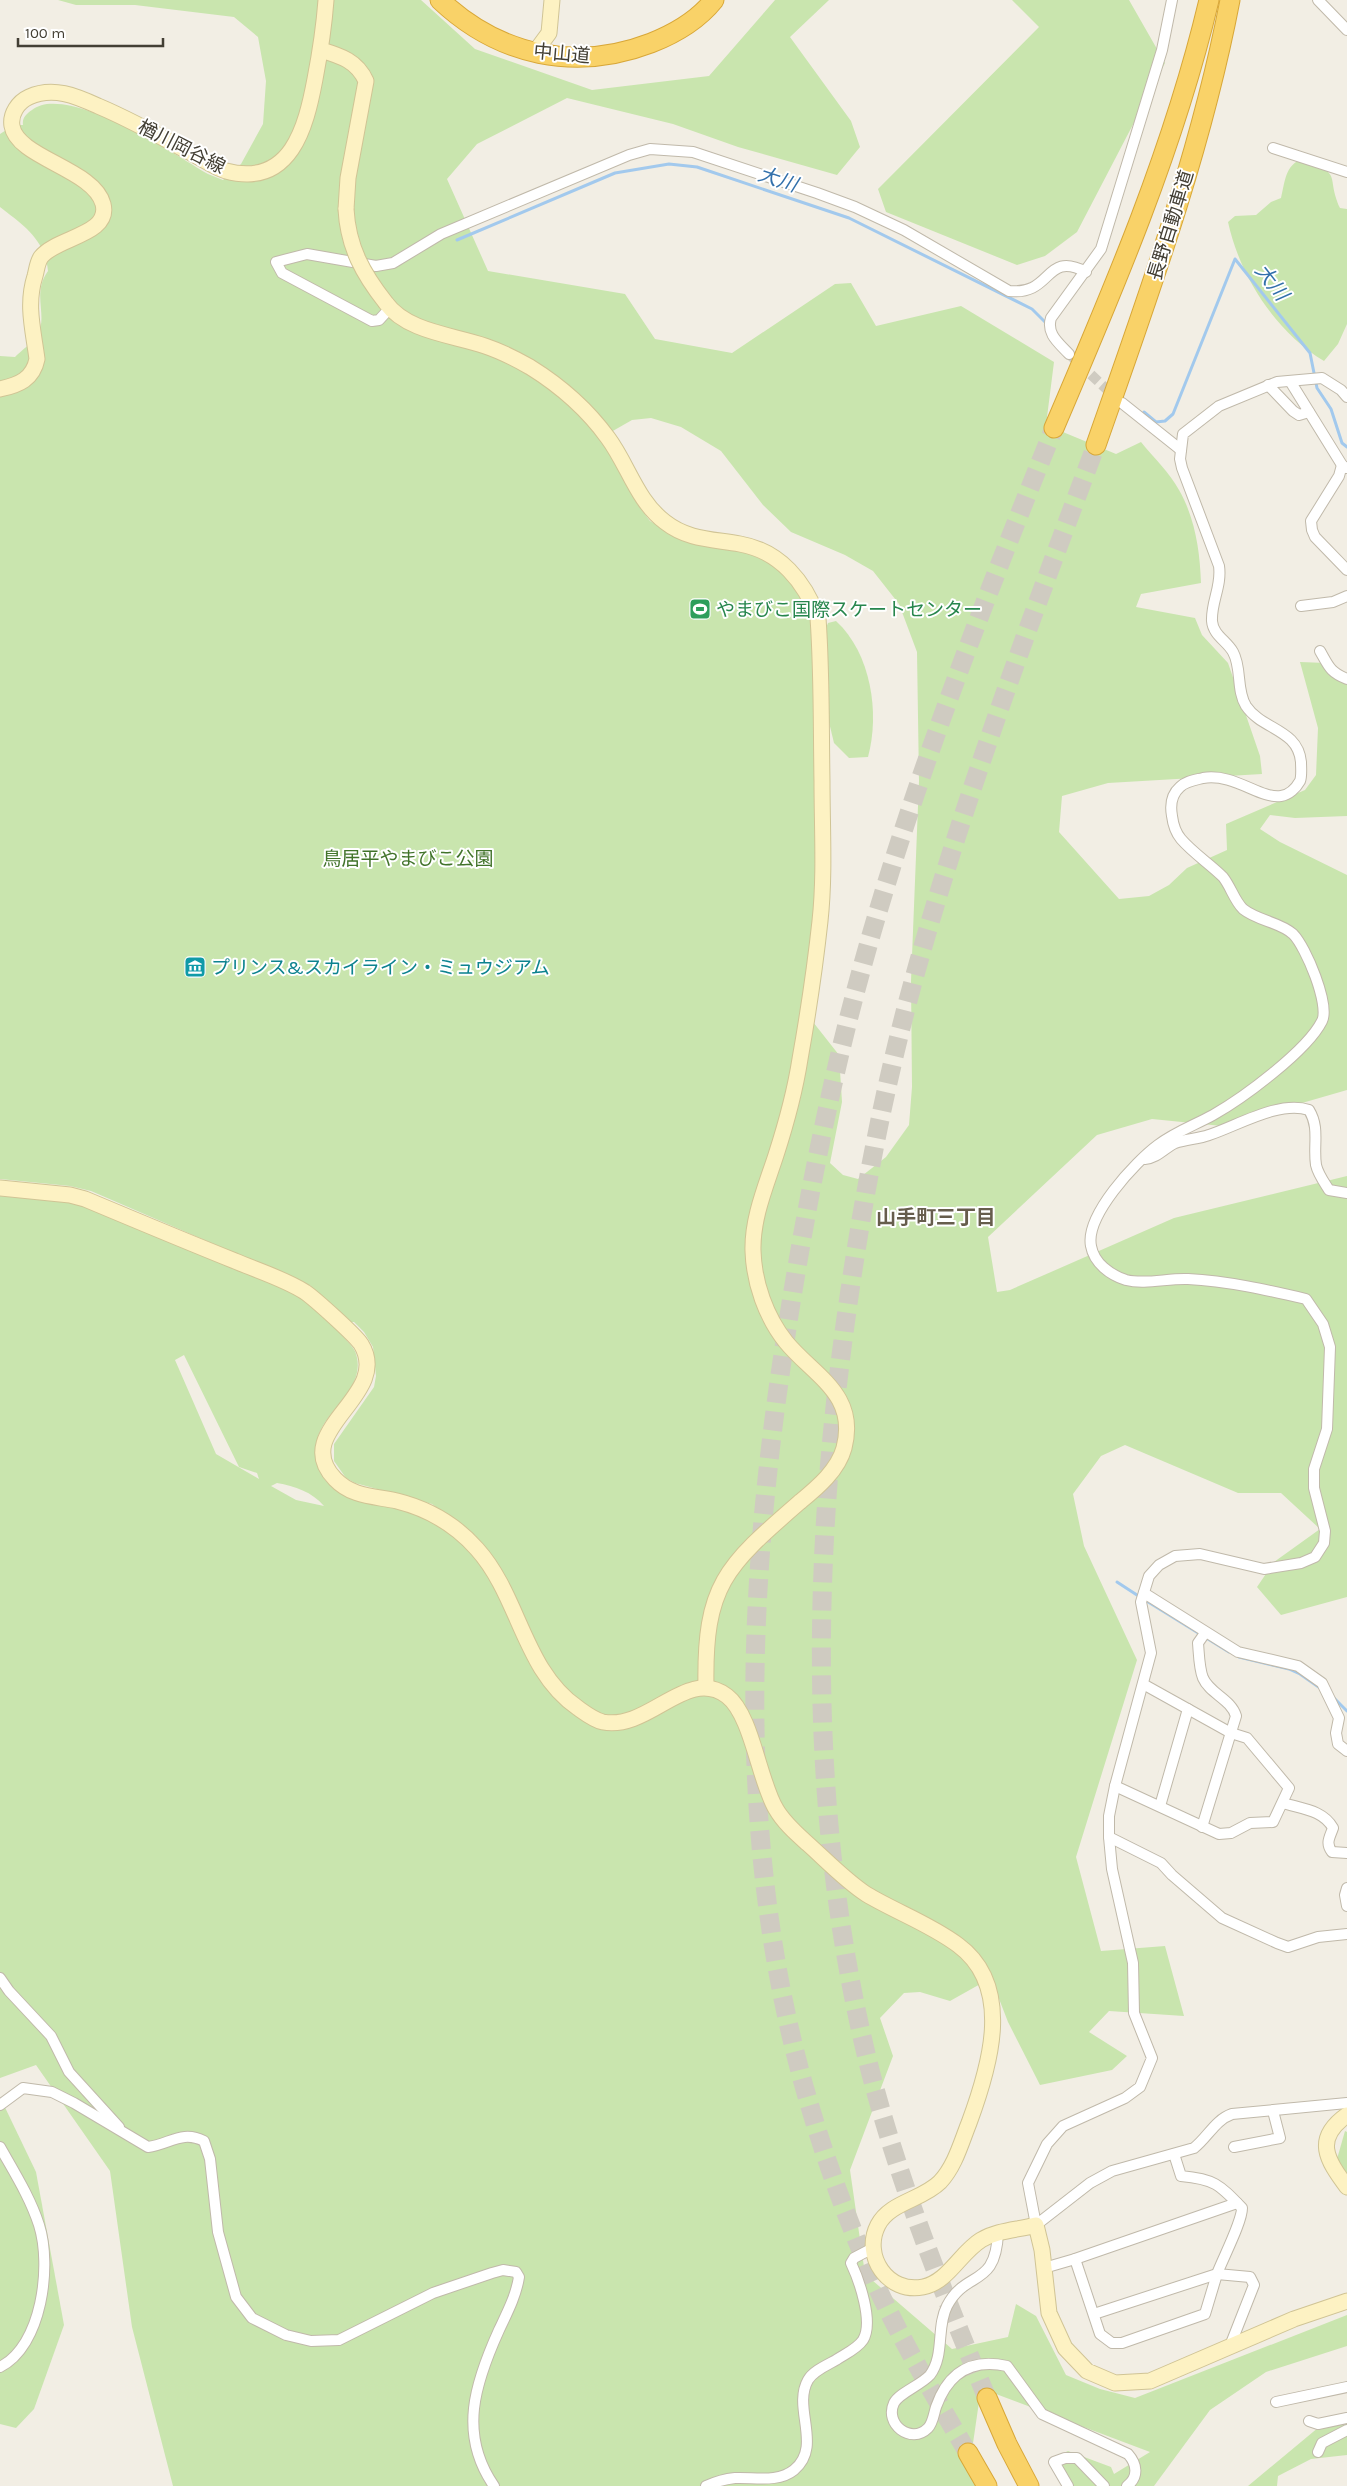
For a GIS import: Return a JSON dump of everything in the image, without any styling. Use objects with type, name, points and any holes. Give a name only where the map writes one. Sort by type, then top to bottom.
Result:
[{"type":"highway","name":"中山道","points":[[440,0],[467,23],[481,32],[520,48],[535,52],[583,58],[625,52],[677,31],[694,19],[714,0]]},
{"type":"highway","name":"長野自動車道","points":[[1054,428],[1108,303],[1164,154],[1209,0]]},
{"type":"highway","name":"長野自動車道","points":[[1096,445],[1176,211],[1212,82],[1230,0]]},
{"type":"highway","points":[[987,2398],[1007,2444],[1029,2486]]},
{"type":"highway","points":[[968,2453],[987,2486]]},
{"type":"street","name":"楢川岡谷線","points":[[0,389],[23,382],[32,374],[36,367],[37,358],[30,294],[35,275],[59,252],[97,237],[103,231],[111,213],[109,199],[98,184],[81,170],[51,155],[45,156],[21,143],[16,137],[11,124],[12,116],[17,106],[29,97],[49,92],[62,92],[123,116],[225,171],[254,173],[267,169],[285,159],[302,132],[321,50],[326,0]]},
{"type":"street","points":[[535,52],[549,33],[552,0]]},
{"type":"street","points":[[1069,354],[1050,333],[1051,318],[1101,249],[1162,50],[1172,0]]},
{"type":"street","points":[[1318,0],[1347,30]]},
{"type":"street","points":[[321,50],[340,55],[353,63],[360,69],[366,81],[348,178],[346,209],[350,238],[359,265],[388,305],[408,320],[428,329],[486,346],[513,358],[560,387],[608,438],[653,512],[676,530],[691,537],[740,544],[771,555],[799,580],[818,618],[823,852],[820,919],[800,1063],[782,1136],[756,1215],[753,1251],[758,1287],[774,1325],[787,1343],[826,1379],[838,1398],[846,1418],[844,1447],[834,1469],[816,1488],[751,1544],[728,1572],[716,1597],[709,1622],[706,1651],[706,1688]]},
{"type":"street","points":[[1273,148],[1347,172]]},
{"type":"street","points":[[388,305],[379,320],[372,321],[282,273],[276,262],[307,254],[376,266],[393,263],[440,234],[629,155],[650,149],[693,152],[856,207],[904,230],[1009,291],[1028,290],[1040,285],[1055,268],[1062,265],[1075,266],[1086,272]]},
{"type":"street","points":[[1347,397],[1322,378],[1268,385],[1219,406],[1196,422],[1183,434],[1180,450],[1182,468],[1221,579],[1212,615],[1212,627],[1234,654],[1240,690],[1248,708],[1294,740],[1300,757],[1301,779],[1292,791],[1284,796],[1270,795],[1228,779],[1214,776],[1197,779],[1184,783],[1175,792],[1172,803],[1172,817],[1182,839],[1226,880],[1241,907],[1250,914],[1292,932],[1300,943],[1325,1009],[1324,1018],[1318,1028],[1272,1074],[1213,1115],[1157,1145],[1140,1160],[1115,1189],[1097,1216],[1091,1232],[1090,1246],[1096,1260],[1107,1271],[1126,1280],[1186,1279],[1224,1282],[1306,1299],[1323,1324],[1330,1347],[1326,1437],[1314,1469],[1314,1488],[1325,1531],[1324,1543],[1316,1557],[1301,1563],[1264,1568],[1200,1554],[1183,1554],[1159,1565],[1149,1576],[1141,1602],[1151,1653],[1115,1786],[1109,1816],[1109,1837],[1112,1869],[1133,1963],[1134,2013],[1152,2058],[1140,2087],[1125,2098],[1063,2126],[1047,2144],[1028,2183],[1044,2268],[1049,2314],[1065,2348],[1082,2367],[1102,2378],[1126,2384],[1150,2381],[1294,2319],[1347,2301]]},
{"type":"street","points":[[1290,381],[1345,467],[1311,521],[1315,537],[1347,570]]},
{"type":"street","points":[[1268,385],[1292,411],[1299,415],[1309,412]]},
{"type":"street","points":[[1122,403],[1180,450]]},
{"type":"street","points":[[1301,606],[1333,602],[1347,596]]},
{"type":"street","points":[[1320,651],[1334,674],[1347,679]]},
{"type":"street","points":[[1140,1160],[1151,1159],[1176,1143],[1209,1135],[1263,1113],[1302,1108],[1309,1110],[1315,1120],[1316,1165],[1320,1177],[1329,1190],[1347,1193]]},
{"type":"street","points":[[0,1188],[70,1195],[85,1199],[305,1292],[360,1341],[366,1357],[366,1375],[360,1390],[330,1428],[323,1442],[324,1458],[328,1469],[337,1482],[359,1494],[396,1501],[430,1512],[457,1528],[492,1567],[545,1676],[567,1700],[589,1715],[604,1722],[625,1722],[646,1714],[688,1690],[706,1688],[724,1694],[738,1710],[775,1808],[793,1830],[842,1876],[865,1893],[959,1946],[977,1966],[986,1985],[992,2016],[990,2053],[979,2095],[953,2163],[936,2186],[886,2214],[875,2233],[873,2248],[877,2264],[886,2277],[903,2287],[918,2288],[936,2282],[969,2249],[982,2239],[998,2232],[1036,2225],[1097,2179],[1112,2171],[1194,2148],[1222,2118],[1232,2114],[1347,2103]]},
{"type":"street","points":[[1144,1593],[1204,1633],[1238,1652],[1298,1666],[1322,1683],[1339,1718],[1336,1733],[1338,1744],[1347,1751]]},
{"type":"street","points":[[1202,1827],[1236,1716],[1234,1708],[1203,1677],[1198,1643],[1204,1633]]},
{"type":"street","points":[[1115,1786],[1219,1834],[1231,1833],[1250,1823],[1272,1822],[1289,1788],[1248,1738],[1231,1734],[1143,1684]]},
{"type":"street","points":[[1160,1806],[1188,1709]]},
{"type":"street","points":[[1283,1803],[1316,1812],[1323,1816],[1333,1828],[1328,1842],[1329,1848],[1332,1852],[1347,1853]]},
{"type":"street","points":[[1109,1837],[1161,1863],[1172,1875],[1222,1918],[1277,1943],[1288,1946],[1318,1937],[1347,1934]]},
{"type":"street","points":[[1347,1888],[1345,1894],[1347,1906]]},
{"type":"street","points":[[0,1978],[51,2036],[69,2072],[128,2137]]},
{"type":"street","points":[[0,2105],[23,2088],[52,2092],[148,2147],[162,2145],[182,2136],[193,2136],[204,2141],[210,2159],[218,2232],[236,2297],[252,2318],[286,2335],[310,2341],[339,2340],[433,2294],[503,2270],[516,2272],[519,2277],[517,2290],[489,2351],[476,2388],[472,2408],[472,2430],[478,2454],[494,2486]]},
{"type":"street","points":[[1234,2147],[1280,2138],[1273,2111]]},
{"type":"street","points":[[1347,2116],[1330,2131],[1326,2149],[1332,2166],[1347,2187]]},
{"type":"street","points":[[0,2146],[29,2200],[39,2226],[43,2241],[44,2268],[41,2296],[34,2327],[21,2350],[0,2367]]},
{"type":"street","points":[[1075,2259],[1100,2334],[1112,2343],[1122,2343],[1205,2314],[1227,2247],[1242,2217],[1242,2208],[1213,2181],[1206,2178],[1181,2176],[1174,2154]]},
{"type":"street","points":[[1044,2268],[1237,2203]]},
{"type":"street","points":[[998,2232],[998,2250],[987,2272],[960,2290],[948,2306],[937,2360],[930,2374],[920,2384],[896,2400],[892,2408],[894,2425],[902,2431],[921,2432],[929,2427],[941,2393],[957,2374],[970,2367],[984,2364],[1006,2366],[1042,2414],[1128,2454],[1133,2459],[1136,2471],[1134,2479],[1127,2486]]},
{"type":"street","points":[[706,2486],[735,2478],[779,2477],[794,2471],[804,2459],[807,2448],[807,2427],[803,2397],[808,2379],[822,2368],[853,2350],[864,2339],[867,2324],[863,2297],[851,2263],[854,2258],[873,2248]]},
{"type":"street","points":[[1094,2314],[1217,2274],[1250,2277],[1254,2285],[1230,2346]]},
{"type":"street","points":[[1276,2402],[1347,2387]]},
{"type":"street","points":[[1310,2422],[1318,2424],[1347,2418]]},
{"type":"street","points":[[1318,2452],[1322,2443],[1347,2430]]},
{"type":"street","points":[[1068,2486],[1054,2462],[1065,2458],[1077,2458],[1104,2486]]},
{"type":"green space","name":"鳥居平やまびこ公園","points":[[58,0],[421,0],[475,49],[592,90],[709,76],[775,0],[829,0],[790,37],[851,121],[860,147],[837,175],[738,147],[673,124],[567,98],[477,144],[447,179],[488,271],[625,294],[655,339],[732,353],[835,284],[851,283],[876,326],[961,306],[1054,362],[1046,425],[1116,454],[1141,442],[1171,477],[1189,512],[1196,535],[1201,583],[1141,594],[1136,607],[1195,618],[1202,635],[1228,663],[1260,756],[1262,774],[1108,783],[1062,796],[1059,832],[1119,899],[1149,896],[1169,885],[1187,868],[1227,850],[1226,824],[1305,790],[1316,775],[1318,728],[1300,662],[1326,663],[1347,683],[1347,816],[1295,818],[1270,815],[1260,829],[1280,842],[1347,875],[1347,1090],[1222,1126],[1152,1119],[1097,1135],[988,1237],[997,1292],[1010,1290],[1174,1218],[1347,1176],[1347,1597],[1281,1615],[1257,1587],[1274,1562],[1320,1529],[1281,1493],[1238,1493],[1125,1445],[1101,1456],[1073,1494],[1084,1546],[1137,1660],[1076,1857],[1101,1951],[1165,1946],[1184,2016],[1109,2011],[1089,2032],[1127,2056],[1112,2070],[1040,2085],[1008,2022],[991,1978],[950,2001],[920,1992],[904,1993],[880,2018],[893,2056],[850,2170],[865,2274],[952,2349],[1008,2337],[1016,2304],[1036,2316],[1066,2375],[1100,2389],[1135,2398],[1347,2315],[1347,2346],[1266,2372],[1210,2410],[1154,2486],[1065,2486],[1051,2459],[1068,2451],[1111,2467],[1114,2474],[1150,2452],[996,2394],[979,2402],[972,2450],[978,2486],[173,2486],[132,2327],[110,2171],[36,2065],[0,2078],[0,1196],[66,1202],[69,1200],[223,1263],[270,1280],[301,1296],[328,1320],[352,1346],[358,1366],[355,1379],[349,1391],[331,1414],[317,1438],[316,1452],[319,1469],[326,1481],[336,1490],[348,1496],[405,1509],[473,1541],[476,1536],[432,1504],[355,1483],[346,1478],[334,1461],[334,1444],[374,1387],[376,1376],[373,1347],[364,1332],[354,1322],[347,1322],[312,1292],[311,1286],[91,1191],[70,1186],[0,1179],[0,356],[15,357],[37,335],[41,321],[41,288],[48,271],[46,260],[38,241],[25,227],[0,207],[0,134],[14,125],[23,125],[25,116],[32,110],[48,104],[69,106],[94,113],[121,124],[208,174],[223,180],[241,164],[263,124],[266,81],[258,37],[234,17],[135,5],[76,5]],"holes":[[[651,418],[681,427],[721,451],[763,505],[791,532],[845,555],[873,571],[899,604],[917,652],[919,781],[911,981],[912,1087],[909,1125],[886,1157],[858,1179],[843,1175],[830,1163],[842,1102],[839,1055],[802,1008],[816,895],[815,683],[810,618],[803,597],[777,566],[740,550],[667,531],[650,521],[638,505],[614,460],[611,432],[632,420]],[[184,1355],[239,1467],[257,1473],[259,1479],[216,1454],[175,1360]],[[277,1483],[297,1488],[309,1493],[324,1506],[296,1500],[271,1486]]]},
{"type":"green space","points":[[1012,0],[1129,0],[1165,63],[1077,232],[1045,256],[1017,265],[886,212],[878,189],[1039,27]]},
{"type":"green space","points":[[1302,159],[1329,173],[1332,177],[1340,208],[1347,209],[1347,324],[1338,344],[1324,361],[1290,335],[1262,301],[1241,263],[1228,222],[1235,216],[1256,215],[1271,202],[1281,198],[1289,170],[1292,165]]},
{"type":"green space","points":[[836,621],[848,634],[857,650],[865,666],[870,684],[873,722],[872,740],[868,757],[849,758],[834,743],[827,714],[822,638],[828,623]]},
{"type":"green space","points":[[0,2097],[36,2172],[64,2325],[34,2409],[16,2428],[0,2424]]},
{"type":"green space","points":[[1345,2131],[1347,2132],[1347,2177],[1337,2159]]},
{"type":"green space","points":[[1347,2415],[1347,2455],[1311,2459],[1278,2476],[1277,2486],[1248,2486],[1325,2422]]},
{"type":"waterway","name":"大川","points":[[457,240],[615,173],[669,164],[697,167],[849,218],[1032,309],[1048,325]]},
{"type":"waterway","name":"大川","points":[[1144,412],[1156,422],[1165,421],[1173,414],[1235,259],[1310,353],[1317,388],[1331,409],[1342,443],[1347,447]]},
{"type":"waterway","points":[[1117,1582],[1140,1597]]},
{"type":"waterway","points":[[1145,1600],[1229,1652]]},
{"type":"waterway","points":[[1239,1657],[1289,1669],[1320,1688]]},
{"type":"waterway","points":[[1334,1698],[1347,1711]]},
{"type":"tunnel","points":[[1069,354],[1116,398]]},
{"type":"tunnel","points":[[968,2453],[905,2344],[882,2299],[835,2182],[804,2086],[783,2000],[768,1912],[759,1824],[755,1736],[756,1647],[760,1559],[768,1470],[779,1382],[806,1215],[841,1049],[861,969],[909,812],[993,581],[1054,428]]},
{"type":"tunnel","points":[[987,2398],[954,2318],[895,2157],[871,2074],[851,1984],[836,1892],[827,1801],[822,1709],[822,1616],[825,1524],[843,1340],[856,1249],[881,1115],[901,1026],[953,846],[975,779],[1096,445]]},
{"type":"place","name":"やまびこ国際スケートセンター","points":[[700,609]]},
{"type":"place","name":"プリンス&スカイライン・ミュウジアム","points":[[195,967]]},
{"type":"district","name":"山手町三丁目","points":[[936,1217]]}]
